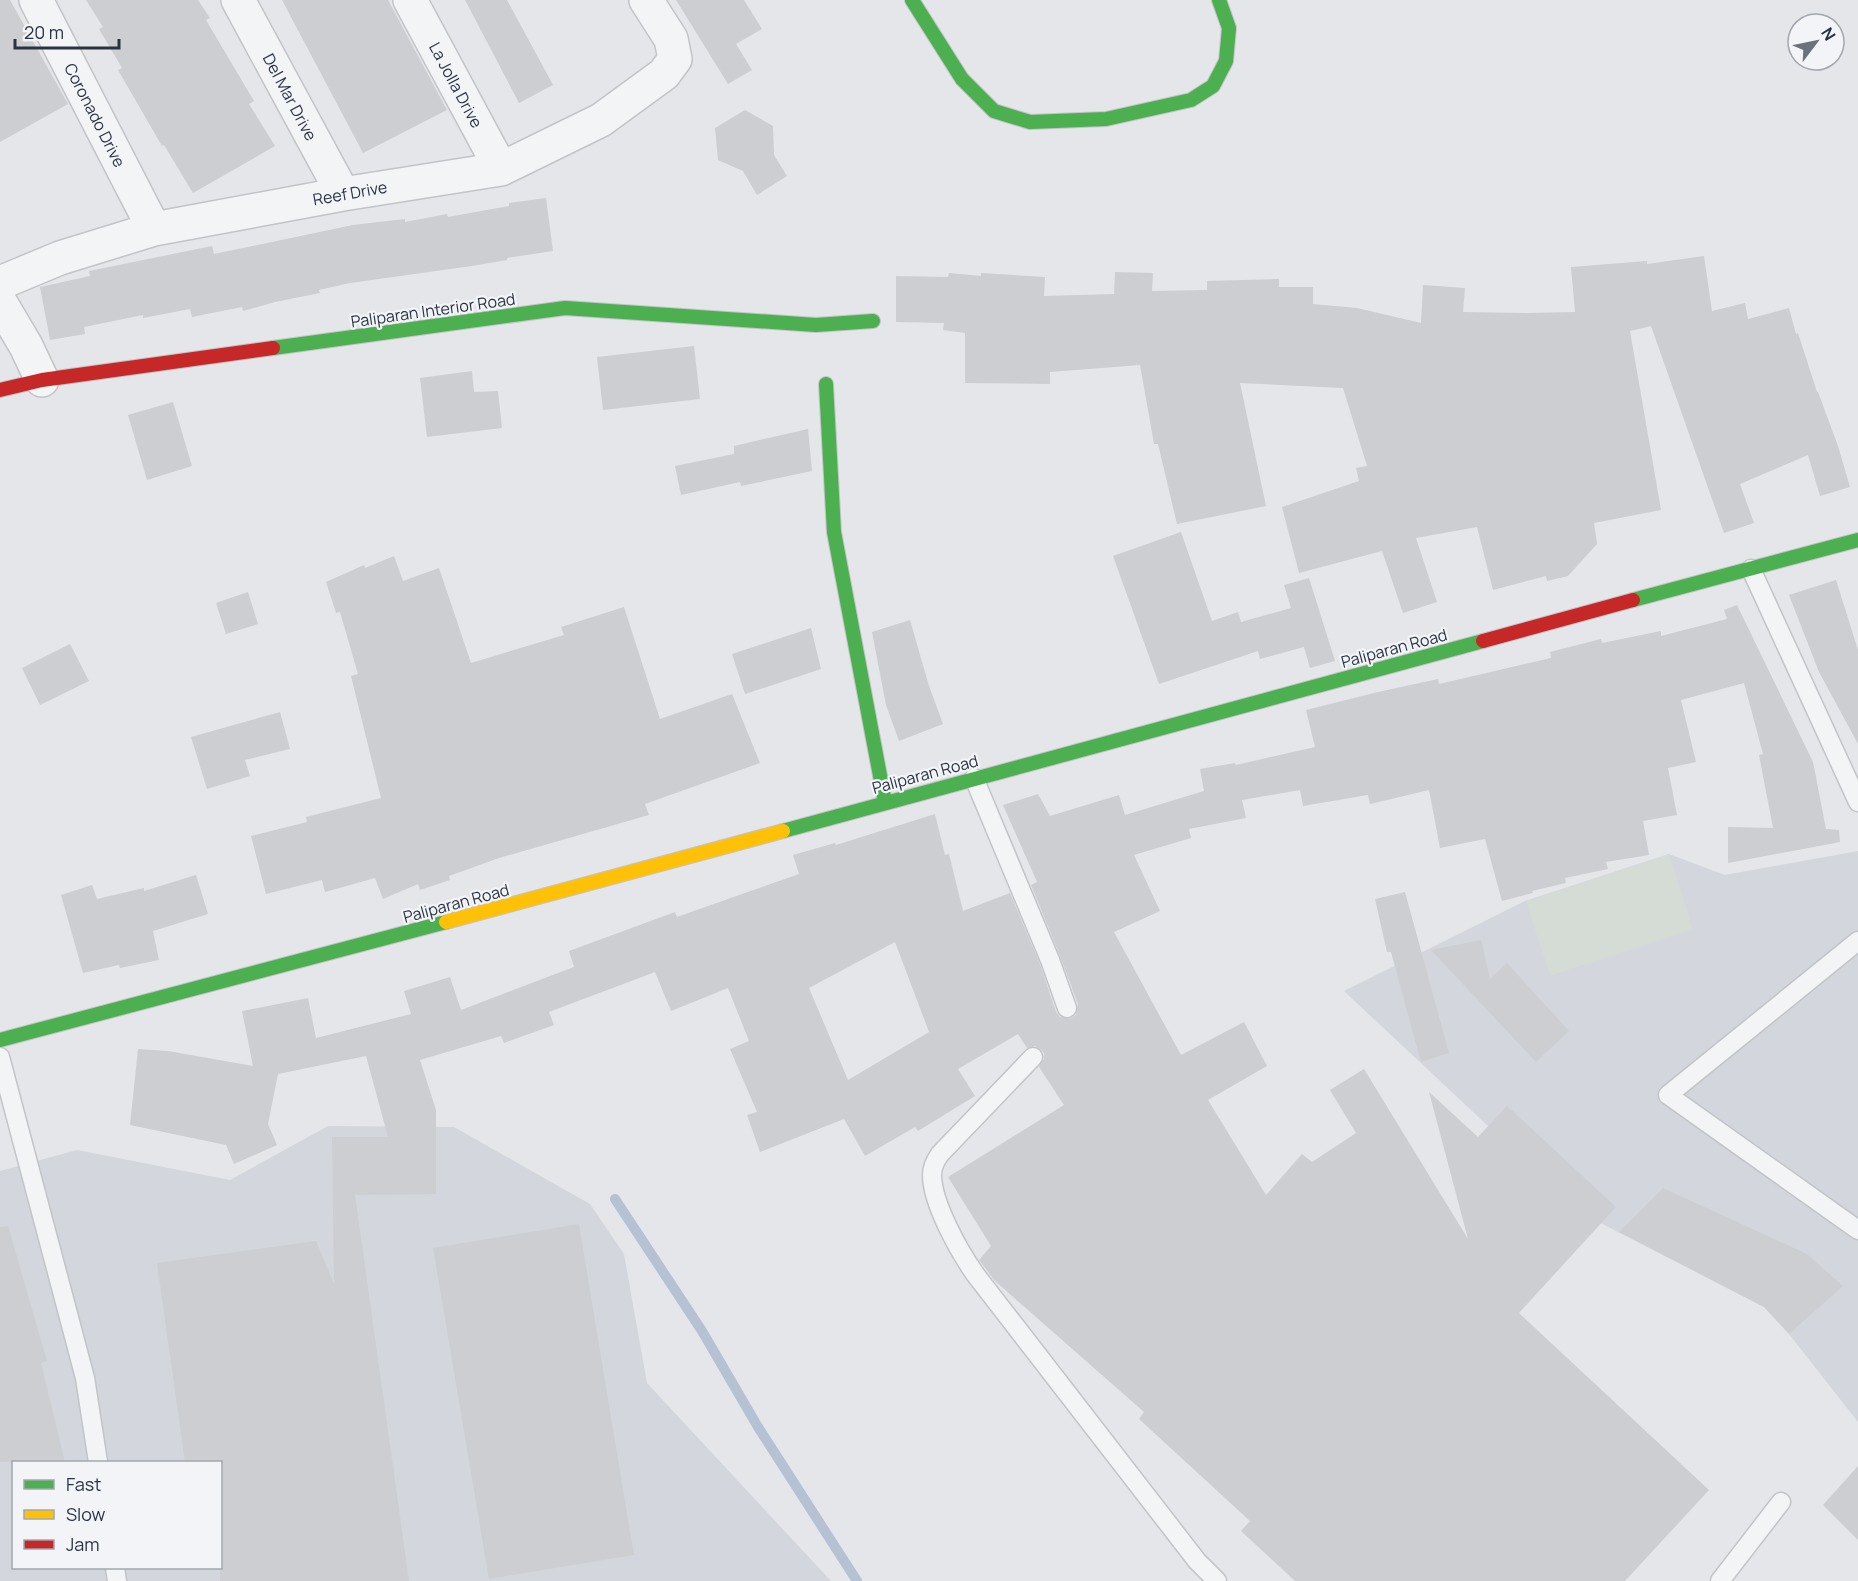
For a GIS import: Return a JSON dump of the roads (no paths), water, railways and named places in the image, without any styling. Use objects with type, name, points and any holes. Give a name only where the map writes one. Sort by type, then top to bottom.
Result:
[{"type":"main road","points":[[912,0],[962,79],[994,111],[1030,122],[1106,119],[1191,100],[1213,86],[1226,62],[1229,28],[1219,0]]},
{"type":"main road","name":"Paliparan Interior Road","points":[[0,390],[42,380],[565,308],[816,325],[873,321]]},
{"type":"main road","points":[[826,384],[834,532],[885,802]]},
{"type":"main road","name":"Paliparan Road","points":[[0,1040],[618,877],[885,802],[1858,540]]},
{"type":"street","name":"Coronado Drive","points":[[36,0],[154,229]]},
{"type":"street","name":"Del Mar Drive","points":[[238,0],[343,194]]},
{"type":"street","name":"La Jolla Drive","points":[[410,0],[501,169]]},
{"type":"street","name":"Reef Drive","points":[[0,283],[60,258],[154,229],[343,194],[501,169],[601,120],[664,74],[675,59],[671,39],[646,0]]},
{"type":"street","points":[[0,302],[26,346],[42,380]]},
{"type":"lane","points":[[1751,569],[1858,802]]},
{"type":"lane","points":[[974,778],[1050,960],[1067,1008]]},
{"type":"lane","points":[[1858,942],[1668,1095],[1858,1230]]},
{"type":"lane","points":[[0,1057],[85,1378],[98,1461]]},
{"type":"lane","points":[[1033,1057],[934,1163],[931,1173],[932,1183],[938,1201],[956,1245],[975,1274],[1197,1561],[1216,1581]]},
{"type":"lane","points":[[1720,1581],[1781,1502]]},
{"type":"waterway","points":[[615,1199],[702,1331],[758,1427],[857,1581]]}]
